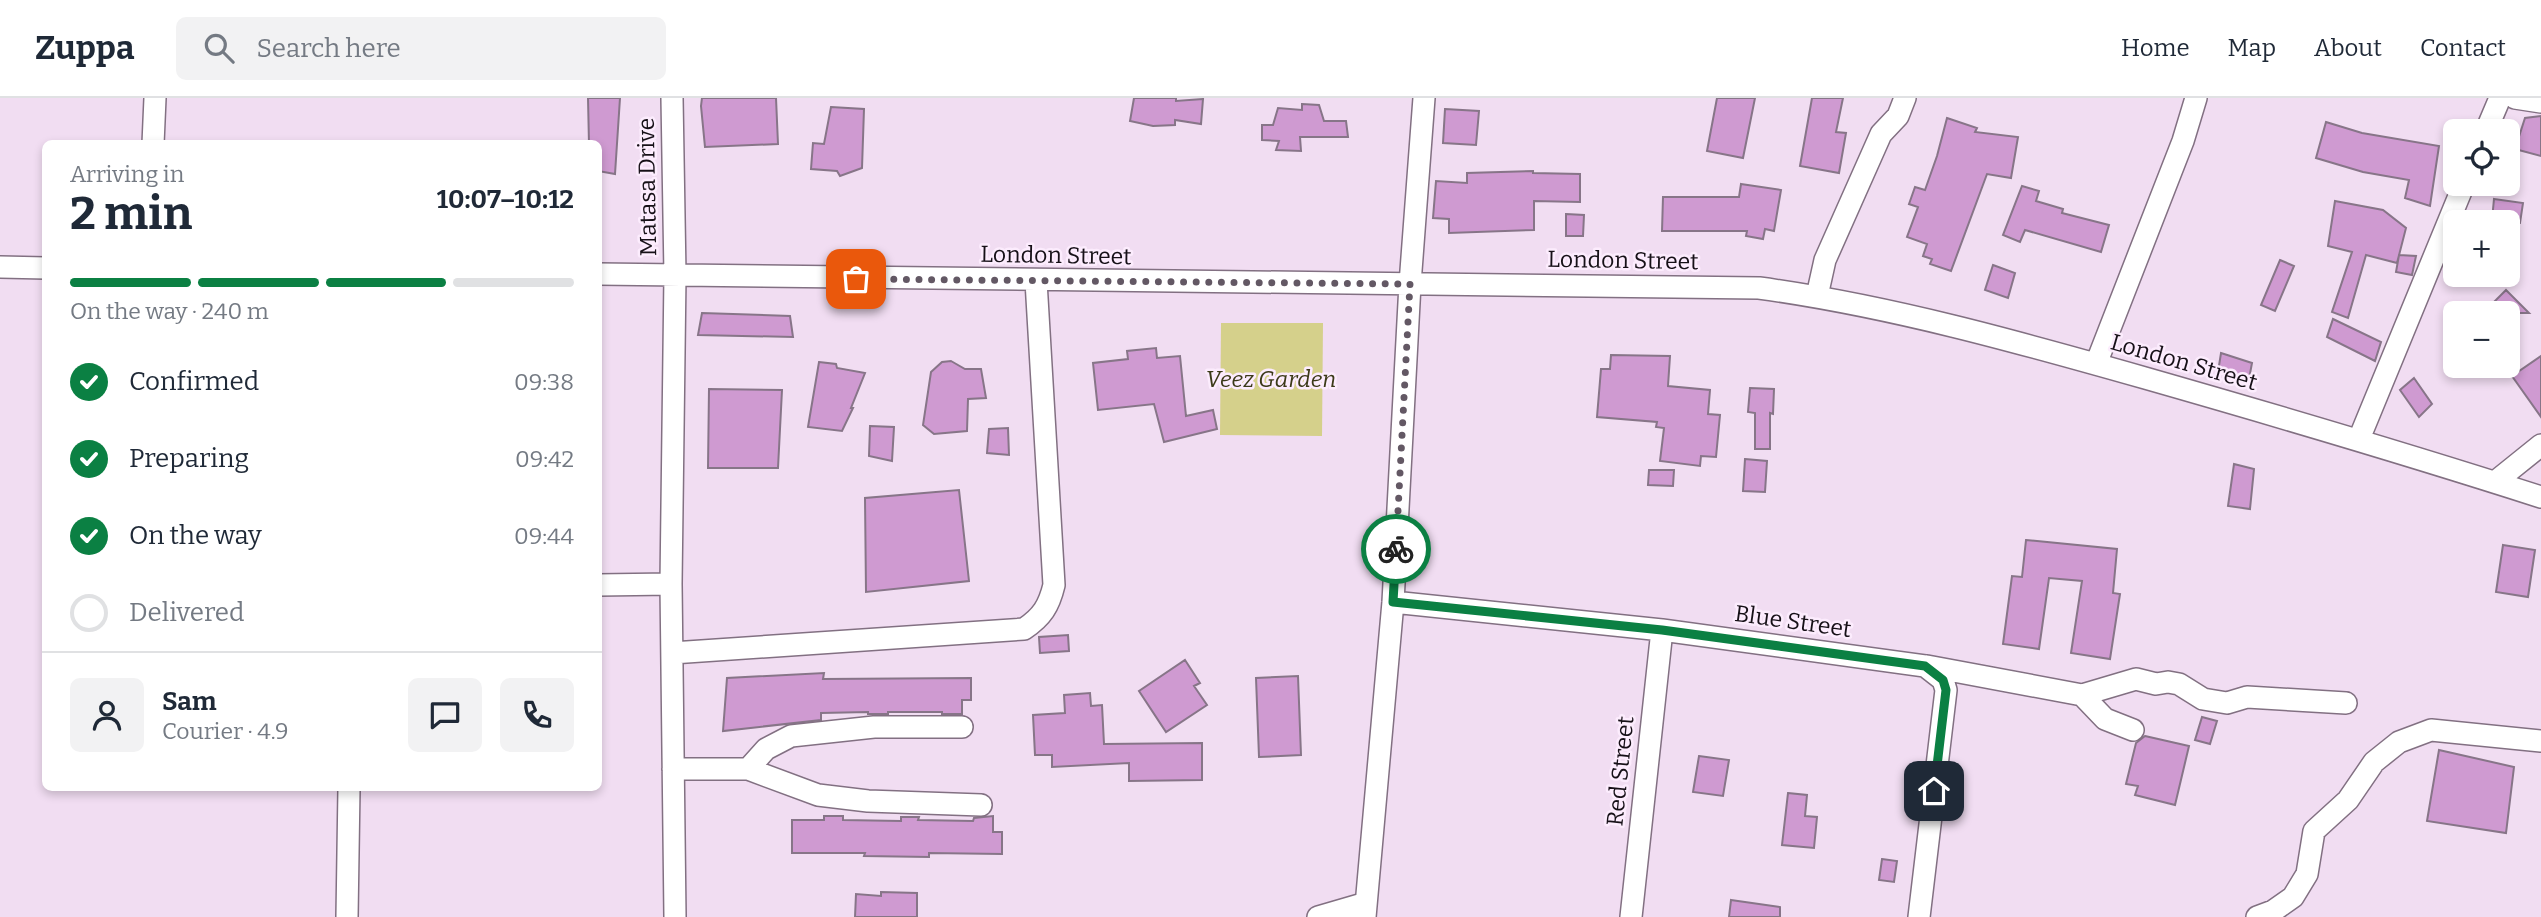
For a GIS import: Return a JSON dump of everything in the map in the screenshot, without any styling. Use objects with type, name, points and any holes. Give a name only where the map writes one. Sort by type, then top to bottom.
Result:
[{"type":"street","points":[[153,140],[155,98]]},
{"type":"street","name":"Matasa Drive","points":[[672,98],[676,275],[671,584],[675,917]]},
{"type":"street","points":[[1318,917],[1365,910],[1393,602],[1423,98]]},
{"type":"street","points":[[1816,296],[1825,260],[1881,134],[1899,116],[1905,98]]},
{"type":"street","points":[[2096,364],[2183,141],[2196,98]]},
{"type":"street","points":[[2491,119],[2500,98]]},
{"type":"street","points":[[2515,98],[2541,102]]},
{"type":"street","points":[[2359,439],[2459,196]]},
{"type":"street","points":[[0,267],[42,268]]},
{"type":"street","name":"London Street","points":[[602,274],[1759,288],[1891,311],[2096,364],[2359,439],[2541,496]]},
{"type":"street","points":[[672,653],[1024,629],[1038,619],[1049,605],[1054,585],[1036,281]]},
{"type":"street","points":[[2495,482],[2541,445]]},
{"type":"street","points":[[602,585],[671,584]]},
{"type":"street","name":"Blue Street","points":[[1393,602],[1662,630],[1925,666],[2082,695]]},
{"type":"street","name":"Red Street","points":[[1630,917],[1662,630]]},
{"type":"street","points":[[1919,917],[1946,690],[1943,680],[1925,666]]},
{"type":"street","points":[[2133,730],[2105,719],[2082,695],[2136,679],[2156,684],[2174,682],[2203,699],[2227,703],[2247,698],[2346,703]]},
{"type":"street","points":[[748,769],[766,749],[792,736],[874,727],[962,727]]},
{"type":"street","points":[[2257,917],[2273,911],[2293,897],[2307,874],[2314,831],[2348,800],[2374,762],[2399,742],[2431,730],[2541,741]]},
{"type":"street","points":[[673,769],[748,769],[818,795],[869,801],[981,805]]},
{"type":"street","points":[[347,917],[349,791]]},
{"type":"green space","name":"Veez Garden","points":[[1221,323],[1323,323],[1322,436],[1220,435]]},
{"type":"building","points":[[588,98],[620,98],[615,174],[602,172],[602,140],[589,140]]},
{"type":"building","points":[[702,98],[776,98],[778,144],[705,147]]},
{"type":"building","points":[[1134,98],[1176,98],[1176,101],[1203,99],[1201,124],[1175,120],[1175,125],[1153,126],[1130,121]]},
{"type":"building","points":[[1717,98],[1755,98],[1743,158],[1707,151]]},
{"type":"building","points":[[1812,98],[1843,98],[1836,132],[1846,133],[1839,173],[1800,166]]},
{"type":"building","points":[[1302,104],[1319,105],[1324,121],[1346,121],[1348,137],[1300,137],[1301,151],[1276,150],[1279,141],[1262,140],[1262,125],[1273,125],[1278,108],[1302,110]]},
{"type":"building","points":[[831,107],[864,109],[862,168],[840,176],[837,171],[811,169],[813,143],[824,144]]},
{"type":"building","points":[[1445,109],[1479,111],[1476,145],[1443,143]]},
{"type":"building","points":[[2541,116],[2541,156],[2520,150],[2520,134],[2525,118]]},
{"type":"building","points":[[1947,118],[1977,128],[1975,132],[2018,137],[2011,178],[1987,174],[1951,271],[1930,264],[1932,259],[1923,256],[1927,244],[1907,237],[1918,207],[1909,204],[1915,187],[1925,190]]},
{"type":"building","points":[[2326,122],[2362,133],[2439,146],[2430,206],[2405,198],[2409,180],[2363,172],[2316,158]]},
{"type":"building","points":[[1533,171],[1580,174],[1580,202],[1534,201],[1534,230],[1449,233],[1449,219],[1433,218],[1436,181],[1467,183],[1467,173]]},
{"type":"building","points":[[1741,184],[1781,190],[1774,231],[1765,229],[1763,239],[1746,236],[1747,231],[1662,231],[1663,197],[1739,197]]},
{"type":"building","points":[[2022,186],[2039,191],[2036,201],[2063,209],[2062,213],[2109,225],[2101,252],[2025,230],[2020,242],[2003,235]]},
{"type":"building","points":[[2494,199],[2523,203],[2520,223],[2520,210],[2493,210]]},
{"type":"building","points":[[2335,201],[2383,210],[2406,228],[2397,263],[2366,255],[2348,318],[2332,312],[2352,252],[2328,246]]},
{"type":"building","points":[[1566,214],[1584,215],[1583,236],[1566,236]]},
{"type":"building","points":[[2399,255],[2416,256],[2412,275],[2396,272]]},
{"type":"building","points":[[2280,260],[2294,266],[2275,311],[2261,305]]},
{"type":"building","points":[[1993,265],[2015,273],[2008,298],[1985,290]]},
{"type":"building","points":[[2506,290],[2517,301],[2495,301]]},
{"type":"building","points":[[2520,304],[2529,313],[2520,313]]},
{"type":"building","points":[[702,313],[790,316],[793,337],[698,335]]},
{"type":"building","points":[[2333,319],[2381,342],[2375,361],[2327,337]]},
{"type":"building","points":[[1156,348],[1157,358],[1180,356],[1186,416],[1213,410],[1217,429],[1164,442],[1154,404],[1098,410],[1093,363],[1128,359],[1127,351]]},
{"type":"building","points":[[2221,353],[2252,363],[2249,379],[2218,372]]},
{"type":"building","points":[[1611,355],[1670,356],[1668,386],[1710,390],[1708,414],[1720,415],[1716,457],[1701,456],[1700,466],[1660,461],[1664,428],[1656,427],[1657,422],[1597,417],[1601,369],[1610,369]]},
{"type":"building","points":[[2541,356],[2541,417],[2513,378],[2520,378],[2520,370]]},
{"type":"building","points":[[951,361],[965,369],[981,369],[986,398],[968,399],[967,431],[934,434],[923,425],[931,372],[942,362]]},
{"type":"building","points":[[819,362],[865,373],[842,431],[808,427]]},
{"type":"building","points":[[2414,378],[2432,404],[2419,417],[2400,390]]},
{"type":"building","points":[[1750,388],[1774,389],[1773,414],[1770,413],[1770,449],[1755,449],[1755,413],[1748,412]]},
{"type":"building","points":[[709,389],[782,390],[778,468],[708,468]]},
{"type":"building","points":[[870,426],[894,427],[892,461],[869,456]]},
{"type":"building","points":[[1008,428],[1009,455],[987,453],[989,429]]},
{"type":"building","points":[[1745,459],[1767,461],[1765,492],[1743,491]]},
{"type":"building","points":[[2234,464],[2254,469],[2250,509],[2228,506]]},
{"type":"building","points":[[1649,470],[1674,470],[1673,486],[1648,485]]},
{"type":"building","points":[[959,490],[969,581],[866,592],[865,498]]},
{"type":"building","points":[[2026,540],[2117,549],[2113,593],[2120,594],[2110,659],[2071,653],[2082,581],[2049,578],[2039,649],[2003,644],[2012,576],[2022,577]]},
{"type":"building","points":[[2503,545],[2535,550],[2528,597],[2496,592]]},
{"type":"building","points":[[1068,635],[1069,651],[1040,653],[1039,637]]},
{"type":"building","points":[[1185,660],[1200,683],[1194,686],[1207,705],[1166,732],[1139,691]]},
{"type":"building","points":[[824,673],[823,679],[971,678],[971,700],[962,700],[962,714],[821,713],[821,720],[723,731],[727,678]]},
{"type":"building","points":[[1298,676],[1301,755],[1259,757],[1256,678]]},
{"type":"building","points":[[1090,693],[1091,706],[1102,705],[1104,744],[1202,743],[1202,780],[1129,781],[1129,763],[1052,767],[1052,755],[1035,755],[1033,715],[1065,713],[1064,695]]},
{"type":"building","points":[[2202,717],[2217,721],[2210,744],[2195,740]]},
{"type":"building","points":[[2145,736],[2189,746],[2175,805],[2135,795],[2138,786],[2126,784],[2136,743]]},
{"type":"building","points":[[2439,750],[2514,767],[2506,833],[2427,821]]},
{"type":"building","points":[[1699,756],[1729,760],[1723,796],[1693,792]]},
{"type":"building","points":[[1788,793],[1807,795],[1805,816],[1817,817],[1814,848],[1782,845]]},
{"type":"building","points":[[824,816],[843,816],[843,820],[901,821],[901,817],[919,817],[918,820],[973,821],[974,818],[993,816],[993,832],[1002,832],[1002,854],[929,853],[929,857],[864,856],[865,853],[792,853],[792,820],[824,820]]},
{"type":"building","points":[[1882,859],[1897,861],[1894,882],[1879,880]]},
{"type":"building","points":[[881,892],[917,893],[917,917],[855,917],[856,894],[881,896]]},
{"type":"building","points":[[1731,900],[1780,907],[1780,917],[1729,917]]},
{"type":"way so far","points":[[856,279],[1410,284],[1396,549]]},
{"type":"route","points":[[1396,549],[1393,602],[1662,630],[1925,666],[1943,680],[1946,690],[1934,791]]}]
